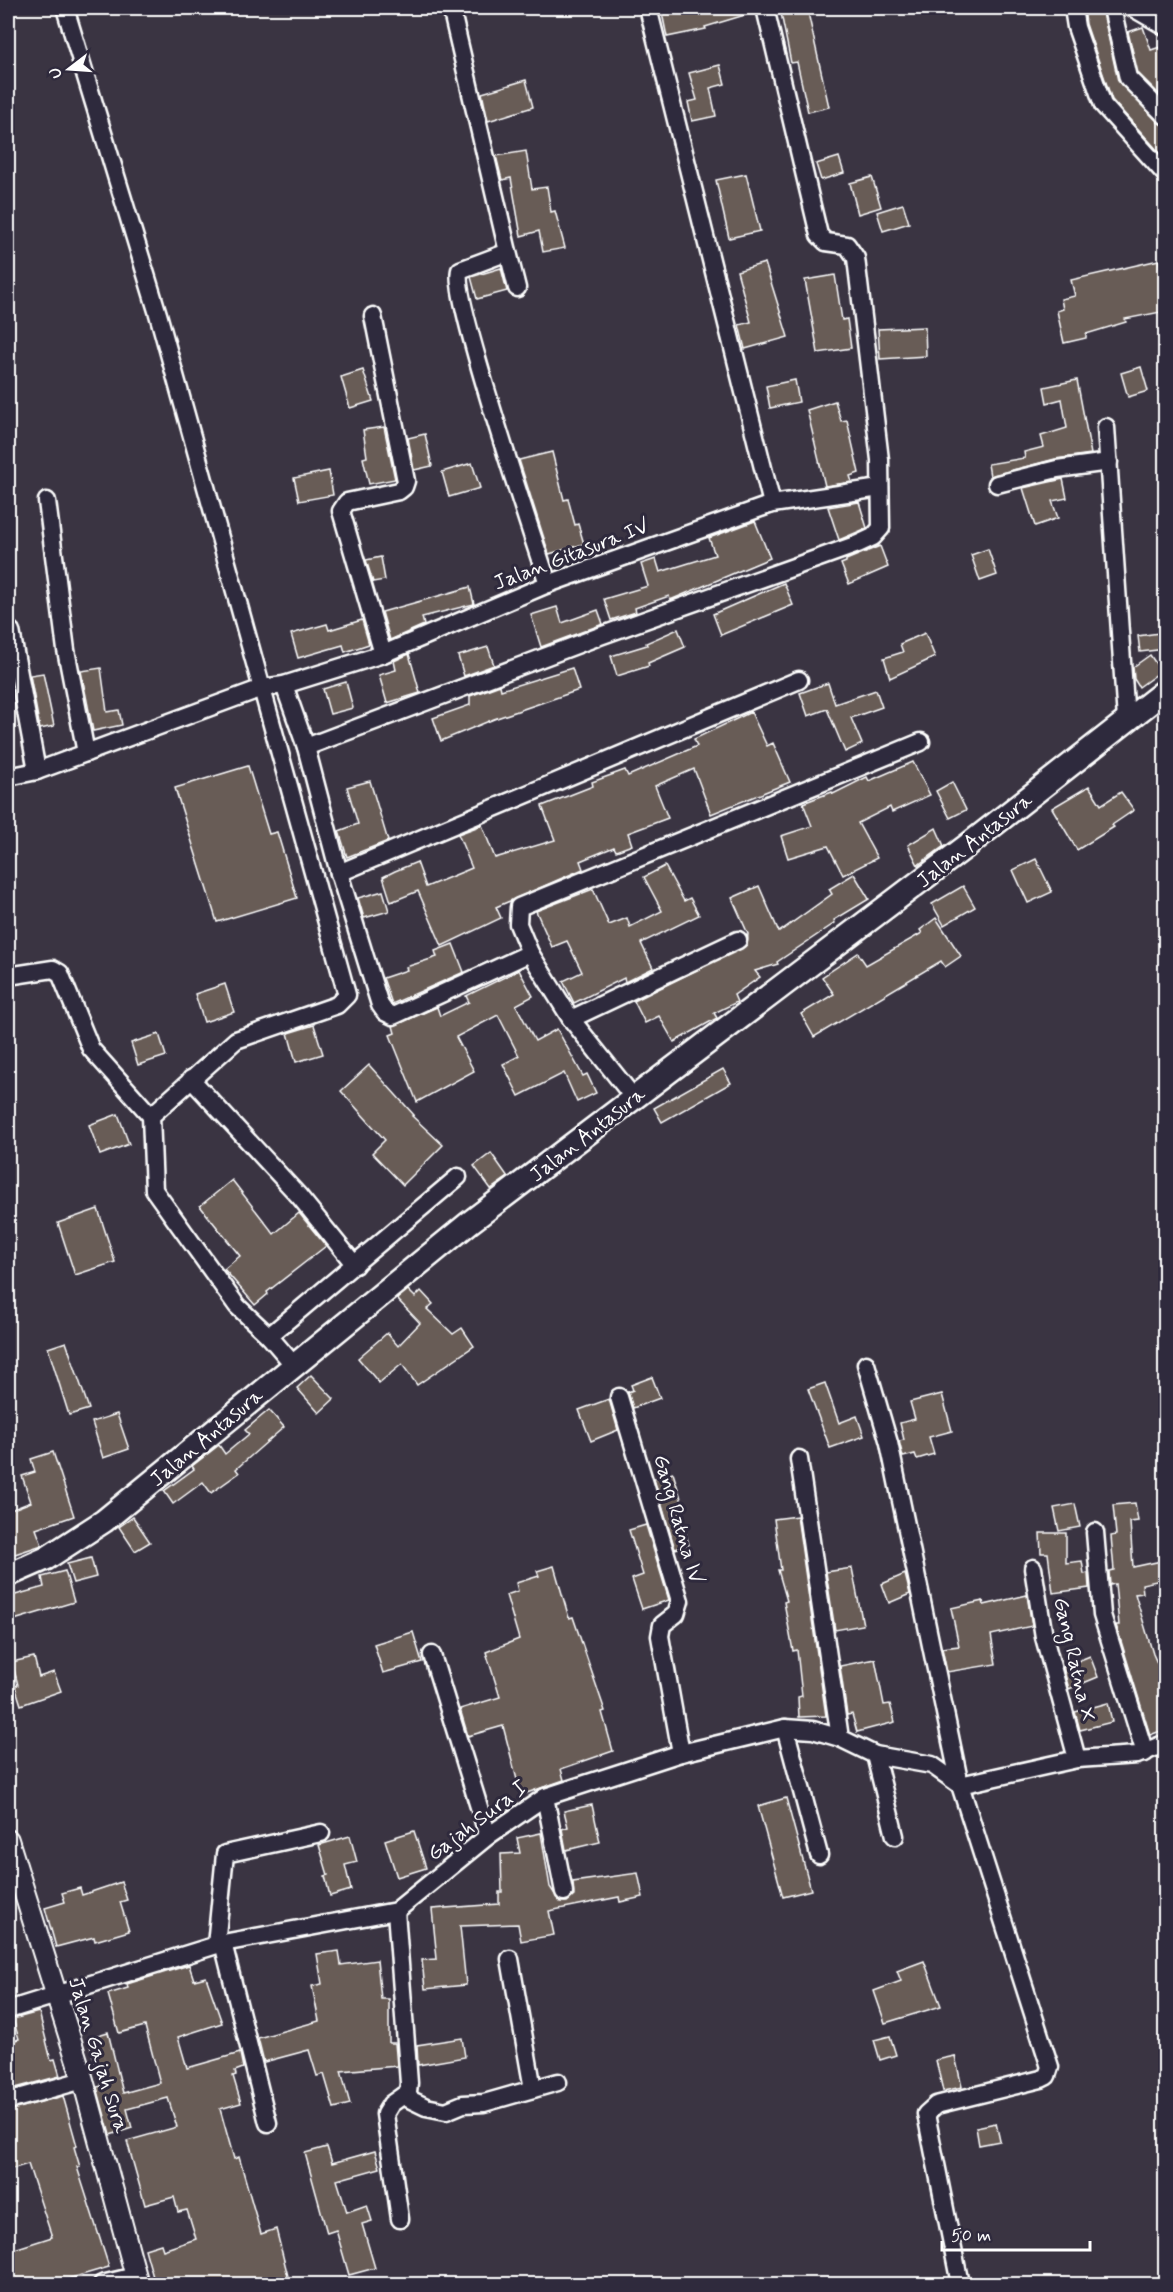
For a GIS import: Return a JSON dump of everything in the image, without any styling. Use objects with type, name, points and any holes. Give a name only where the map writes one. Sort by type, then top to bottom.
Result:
[{"type":"main road","name":"Jalan Antasura","points":[[8,1575],[47,1558],[104,1521],[293,1364],[469,1223],[568,1151],[634,1098],[1020,806],[1166,690]]},
{"type":"street","points":[[65,8],[158,314],[347,995],[338,1005],[236,1040],[150,1116]]},
{"type":"street","points":[[451,8],[517,288]]},
{"type":"street","points":[[648,8],[772,504]]},
{"type":"street","points":[[306,747],[600,636],[858,544],[873,537],[881,528],[880,460],[856,258],[847,245],[826,242],[819,235],[765,8]]},
{"type":"street","points":[[1073,8],[1076,27],[1103,105],[1166,175]]},
{"type":"street","points":[[1112,8],[1128,78],[1166,116]]},
{"type":"street","points":[[1133,8],[1166,27]]},
{"type":"street","points":[[508,252],[460,270],[458,284],[469,330],[548,584]]},
{"type":"street","points":[[373,316],[405,481],[404,487],[399,491],[347,502],[341,511],[383,654]]},
{"type":"street","points":[[1106,427],[1126,720]]},
{"type":"street","points":[[997,484],[1057,469],[1109,462]]},
{"type":"street","name":"Jalan Gitasura IV","points":[[8,777],[37,771],[262,688],[284,685],[383,654],[548,584],[772,504],[880,488]]},
{"type":"street","points":[[47,501],[66,650],[86,753]]},
{"type":"street","points":[[11,631],[37,771]]},
{"type":"street","points":[[339,873],[799,680]]},
{"type":"street","points":[[284,685],[306,747],[339,873],[380,1005],[385,1012],[393,1016],[530,953]]},
{"type":"street","points":[[634,1098],[571,1019],[530,953],[518,924],[519,907],[921,742]]},
{"type":"street","points":[[571,1019],[738,940]]},
{"type":"street","points":[[8,976],[53,969],[60,974],[91,1048],[150,1116],[154,1191],[237,1306],[269,1336],[293,1364]]},
{"type":"street","points":[[191,1079],[298,1196],[355,1265]]},
{"type":"street","points":[[269,1336],[458,1177]]},
{"type":"street","points":[[866,1364],[889,1443],[960,1785],[1050,2067],[1047,2076],[1041,2079],[936,2105],[926,2114],[960,2284]]},
{"type":"street","name":"Gang Ratna IV","points":[[619,1397],[680,1601],[676,1614],[662,1625],[660,1636],[681,1753]]},
{"type":"street","points":[[799,1459],[840,1738]]},
{"type":"street","points":[[1095,1532],[1102,1615],[1145,1753]]},
{"type":"street","name":"Gang Ratna X","points":[[1033,1568],[1044,1637],[1077,1759]]},
{"type":"street","points":[[432,1655],[488,1836]]},
{"type":"street","points":[[785,1728],[819,1855]]},
{"type":"street","name":"Gajah Sura I","points":[[8,2010],[219,1944],[396,1911],[488,1836],[545,1797],[681,1753],[785,1728],[802,1728],[840,1738],[875,1755],[932,1765],[960,1785]]},
{"type":"street","points":[[960,1785],[1077,1759],[1145,1753],[1166,1743]]},
{"type":"street","points":[[875,1755],[895,1836]]},
{"type":"street","points":[[545,1797],[564,1892]]},
{"type":"street","points":[[268,2123],[219,1944],[225,1854],[321,1833]]},
{"type":"street","name":"Jalan Gajah Sura","points":[[8,1840],[83,2080],[136,2280]]},
{"type":"street","points":[[396,1911],[409,2084],[408,2092],[391,2104],[386,2114],[400,2219]]},
{"type":"street","points":[[510,1959],[533,2089]]},
{"type":"street","points":[[8,2100],[83,2080]]},
{"type":"street","points":[[403,2096],[426,2107],[446,2111],[464,2104],[484,2103],[558,2082]]},
{"type":"street","points":[[102,2284],[136,2280]]},
{"type":"building","points":[[661,8],[755,8],[755,12],[705,27],[706,29],[667,37]]},
{"type":"building","points":[[780,8],[807,8],[829,107],[808,112],[797,62],[791,63]]},
{"type":"building","points":[[1084,8],[1102,8],[1118,81],[1159,123],[1166,126],[1166,148],[1160,153],[1112,100],[1086,24]]},
{"type":"building","points":[[1143,27],[1151,50],[1166,45],[1166,101],[1138,73],[1128,32]]},
{"type":"building","points":[[720,65],[725,84],[710,88],[716,116],[692,121],[688,102],[697,100],[689,73]]},
{"type":"building","points":[[526,80],[533,107],[488,121],[482,93]]},
{"type":"building","points":[[526,151],[532,189],[547,187],[551,212],[555,211],[565,248],[543,252],[539,231],[521,236],[511,178],[502,180],[496,156]]},
{"type":"building","points":[[839,157],[844,173],[821,180],[816,164]]},
{"type":"building","points":[[746,174],[760,231],[729,238],[716,180]]},
{"type":"building","points":[[872,177],[881,207],[858,214],[850,183]]},
{"type":"building","points":[[903,204],[909,223],[883,231],[877,212]]},
{"type":"building","points":[[1159,260],[1166,311],[1125,319],[1126,322],[1086,334],[1086,338],[1064,343],[1057,311],[1063,309],[1061,299],[1075,296],[1071,280]]},
{"type":"building","points":[[765,263],[788,337],[745,349],[739,325],[751,322],[737,271]]},
{"type":"building","points":[[501,268],[507,291],[477,299],[471,277]]},
{"type":"building","points":[[835,275],[842,320],[847,319],[851,348],[818,353],[805,280]]},
{"type":"building","points":[[925,327],[926,356],[880,359],[878,329]]},
{"type":"building","points":[[1141,367],[1148,391],[1128,397],[1121,373]]},
{"type":"building","points":[[363,370],[373,401],[350,408],[341,377]]},
{"type":"building","points":[[795,380],[799,402],[770,408],[766,386]]},
{"type":"building","points":[[1077,380],[1091,454],[1055,459],[990,476],[988,464],[1025,458],[1024,452],[1044,447],[1041,436],[1067,428],[1062,399],[1047,403],[1044,387]]},
{"type":"building","points":[[835,401],[841,421],[847,420],[859,473],[850,476],[852,482],[825,486],[807,410]]},
{"type":"building","points":[[384,427],[395,479],[369,484],[363,458],[367,457],[363,430]]},
{"type":"building","points":[[425,434],[432,466],[414,470],[408,438]]},
{"type":"building","points":[[552,452],[564,500],[568,499],[575,525],[578,524],[584,544],[549,554],[519,460]]},
{"type":"building","points":[[472,463],[480,488],[449,497],[442,472]]},
{"type":"building","points":[[329,471],[333,495],[299,501],[294,478]]},
{"type":"building","points":[[1063,479],[1067,498],[1052,501],[1058,518],[1035,526],[1023,488]]},
{"type":"building","points":[[859,502],[867,528],[839,540],[828,507]]},
{"type":"building","points":[[755,521],[770,558],[670,600],[669,596],[635,608],[636,612],[611,620],[604,599],[648,586],[641,564],[656,559],[660,572],[715,555],[709,538]]},
{"type":"building","points":[[880,546],[888,567],[849,584],[841,564]]},
{"type":"building","points":[[988,549],[997,575],[980,581],[971,555]]},
{"type":"building","points":[[381,557],[385,580],[373,582],[366,560]]},
{"type":"building","points":[[784,583],[793,605],[721,635],[713,614]]},
{"type":"building","points":[[470,587],[474,604],[422,617],[424,625],[390,640],[382,612]]},
{"type":"building","points":[[557,607],[562,623],[598,610],[603,624],[541,647],[531,615]]},
{"type":"building","points":[[362,620],[369,644],[345,652],[343,645],[298,658],[291,634],[327,624],[329,630]]},
{"type":"building","points":[[678,629],[685,647],[648,663],[649,666],[617,676],[611,656],[647,645],[646,643]]},
{"type":"building","points":[[1166,632],[1166,649],[1140,652],[1138,636]]},
{"type":"building","points":[[925,633],[935,657],[890,678],[884,658],[903,652],[900,644]]},
{"type":"building","points":[[488,647],[494,665],[464,676],[458,656]]},
{"type":"building","points":[[409,654],[420,693],[387,703],[379,675],[396,670],[394,661]]},
{"type":"building","points":[[1150,655],[1161,671],[1139,687],[1134,679],[1133,667]]},
{"type":"building","points":[[101,668],[107,712],[119,710],[122,725],[93,731],[81,671]]},
{"type":"building","points":[[572,668],[579,690],[494,719],[441,741],[433,718],[470,705],[470,696],[500,685],[501,690]]},
{"type":"building","points":[[43,673],[54,726],[40,729],[30,675]]},
{"type":"building","points":[[346,682],[353,708],[330,714],[323,689]]},
{"type":"building","points":[[828,683],[835,704],[876,690],[882,707],[851,718],[862,744],[845,752],[827,709],[808,716],[800,693]]},
{"type":"building","points":[[751,712],[767,746],[773,743],[790,782],[711,814],[694,769],[655,786],[668,818],[628,833],[632,845],[616,851],[614,847],[580,861],[583,869],[496,907],[501,918],[442,946],[418,891],[391,902],[383,877],[395,871],[417,862],[426,887],[472,868],[458,834],[482,825],[495,858],[555,840],[542,806],[593,786],[592,782],[625,770],[628,776],[697,746],[694,739]]},
{"type":"building","points":[[913,762],[930,795],[892,812],[890,807],[858,823],[877,858],[843,875],[828,846],[788,858],[781,836],[812,826],[803,803],[832,792],[833,794],[867,777],[869,781]]},
{"type":"building","points":[[248,766],[269,834],[277,832],[297,898],[217,922],[175,788]]},
{"type":"building","points":[[370,781],[388,841],[347,857],[339,831],[358,824],[347,787]]},
{"type":"building","points":[[952,782],[966,810],[950,818],[936,791]]},
{"type":"building","points":[[1089,786],[1101,805],[1121,792],[1134,810],[1112,825],[1114,827],[1077,850],[1052,808]]},
{"type":"building","points":[[936,828],[944,846],[918,865],[908,845]]},
{"type":"building","points":[[1036,859],[1052,892],[1028,903],[1013,870]]},
{"type":"building","points":[[665,866],[684,901],[690,898],[699,915],[641,943],[653,968],[625,982],[624,978],[574,1003],[563,981],[582,972],[567,941],[552,947],[536,911],[593,889],[609,925],[627,918],[630,927],[662,911],[644,877]]},
{"type":"building","points":[[854,874],[869,899],[834,920],[835,923],[777,962],[778,964],[755,971],[760,977],[734,995],[737,1002],[714,1013],[717,1018],[674,1042],[659,1016],[645,1023],[634,1001],[747,945],[748,934],[732,898],[759,886],[779,932],[832,894],[829,889]]},
{"type":"building","points":[[963,886],[975,907],[944,925],[932,904]]},
{"type":"building","points":[[383,891],[389,911],[364,918],[358,898]]},
{"type":"building","points":[[936,918],[961,956],[945,967],[941,961],[814,1037],[801,1014],[834,994],[822,977],[858,953],[866,965],[922,933],[920,930]]},
{"type":"building","points":[[453,944],[464,972],[392,1004],[383,978],[407,970],[406,967],[437,957],[435,951]]},
{"type":"building","points":[[519,970],[533,996],[516,1005],[535,1041],[557,1029],[583,1076],[587,1074],[596,1093],[577,1102],[564,1073],[519,1096],[503,1064],[519,1056],[498,1015],[456,1037],[474,1071],[417,1102],[390,1035],[395,1033],[393,1026],[437,1007],[440,1016],[469,1002],[466,996]]},
{"type":"building","points":[[225,984],[234,1012],[204,1022],[195,994]]},
{"type":"building","points":[[314,1025],[323,1054],[296,1062],[288,1033]]},
{"type":"building","points":[[159,1034],[166,1056],[138,1065],[131,1043]]},
{"type":"building","points":[[369,1065],[414,1115],[412,1116],[443,1145],[403,1185],[372,1153],[385,1140],[341,1091]]},
{"type":"building","points":[[723,1069],[731,1083],[662,1122],[654,1108]]},
{"type":"building","points":[[118,1114],[129,1144],[100,1155],[89,1125]]},
{"type":"building","points":[[491,1153],[508,1177],[491,1189],[474,1166]]},
{"type":"building","points":[[232,1180],[274,1234],[299,1213],[326,1246],[267,1292],[268,1294],[255,1305],[224,1269],[240,1256],[200,1206]]},
{"type":"building","points":[[98,1209],[115,1262],[75,1275],[58,1223]]},
{"type":"building","points":[[408,1290],[415,1297],[421,1291],[433,1304],[427,1309],[453,1334],[462,1328],[474,1346],[417,1385],[402,1364],[379,1383],[358,1358],[387,1333],[398,1346],[420,1323],[397,1299]]},
{"type":"building","points":[[66,1342],[89,1409],[69,1415],[48,1348]]},
{"type":"building","points":[[311,1375],[334,1399],[319,1413],[297,1388]]},
{"type":"building","points":[[652,1377],[660,1398],[633,1408],[628,1392],[633,1390],[631,1385]]},
{"type":"building","points":[[825,1383],[839,1423],[857,1416],[864,1436],[830,1448],[808,1389]]},
{"type":"building","points":[[942,1394],[952,1431],[929,1437],[934,1454],[917,1459],[915,1454],[903,1457],[899,1441],[904,1440],[900,1423],[915,1419],[910,1402]]},
{"type":"building","points":[[609,1399],[618,1430],[591,1441],[579,1410]]},
{"type":"building","points":[[269,1410],[284,1427],[236,1469],[239,1473],[211,1493],[203,1482],[173,1504],[164,1491],[194,1469],[192,1466],[219,1445],[225,1454],[249,1434],[245,1430]]},
{"type":"building","points":[[117,1414],[129,1449],[103,1458],[92,1422]]},
{"type":"building","points":[[53,1452],[74,1516],[36,1529],[42,1545],[12,1555],[8,1541],[8,1511],[31,1502],[22,1476],[35,1472],[31,1459]]},
{"type":"building","points":[[673,1473],[683,1505],[678,1506],[689,1545],[675,1549],[654,1479]]},
{"type":"building","points":[[1135,1503],[1138,1521],[1130,1522],[1133,1567],[1166,1560],[1166,1579],[1142,1584],[1143,1593],[1135,1594],[1153,1654],[1166,1683],[1166,1729],[1150,1735],[1116,1625],[1119,1625],[1115,1584],[1110,1585],[1109,1571],[1114,1570],[1111,1536],[1116,1535],[1113,1505]]},
{"type":"building","points":[[1075,1504],[1080,1527],[1059,1531],[1054,1508]]},
{"type":"building","points":[[797,1516],[826,1716],[799,1717],[798,1697],[802,1696],[797,1650],[793,1651],[784,1602],[787,1601],[778,1570],[781,1570],[774,1519]]},
{"type":"building","points":[[133,1517],[150,1542],[135,1551],[119,1527]]},
{"type":"building","points":[[646,1525],[669,1600],[642,1609],[632,1579],[643,1575],[629,1530]]},
{"type":"building","points":[[1040,1533],[1066,1533],[1066,1563],[1082,1561],[1084,1574],[1088,1573],[1089,1588],[1053,1593],[1048,1553],[1041,1553]]},
{"type":"building","points":[[91,1558],[96,1577],[73,1583],[67,1564]]},
{"type":"building","points":[[554,1566],[569,1618],[573,1617],[605,1711],[602,1712],[613,1751],[561,1769],[564,1780],[521,1795],[503,1726],[468,1736],[460,1709],[500,1697],[486,1652],[519,1639],[506,1595],[518,1591],[516,1583],[539,1576],[537,1571]]},
{"type":"building","points":[[852,1568],[863,1625],[835,1630],[826,1572]]},
{"type":"building","points":[[65,1571],[74,1602],[14,1620],[8,1597],[44,1587],[42,1577]]},
{"type":"building","points":[[905,1574],[910,1594],[889,1603],[882,1584]]},
{"type":"building","points":[[1027,1595],[1032,1626],[991,1635],[996,1664],[947,1672],[942,1648],[959,1646],[951,1608],[983,1601],[984,1605]]},
{"type":"building","points":[[413,1632],[422,1662],[383,1673],[374,1644]]},
{"type":"building","points":[[1090,1656],[1098,1677],[1069,1689],[1063,1667]]},
{"type":"building","points":[[34,1657],[39,1677],[54,1672],[61,1691],[21,1705],[15,1686],[18,1685],[12,1662]]},
{"type":"building","points":[[875,1659],[884,1705],[890,1704],[895,1722],[857,1732],[852,1714],[847,1715],[840,1666]]},
{"type":"building","points":[[1108,1703],[1112,1722],[1080,1730],[1075,1712]]},
{"type":"building","points":[[786,1798],[811,1890],[783,1897],[758,1806]]},
{"type":"building","points":[[592,1805],[600,1842],[566,1850],[562,1829],[568,1827],[564,1811]]},
{"type":"building","points":[[414,1831],[426,1868],[397,1877],[385,1840]]},
{"type":"building","points":[[541,1833],[550,1887],[560,1902],[567,1902],[574,1896],[573,1882],[638,1873],[643,1897],[620,1902],[619,1897],[549,1911],[554,1935],[521,1941],[518,1924],[460,1926],[466,1985],[425,1989],[422,1960],[437,1959],[432,1909],[499,1904],[499,1892],[502,1892],[501,1854],[520,1853],[517,1838]]},
{"type":"building","points":[[350,1836],[357,1862],[345,1865],[351,1890],[330,1896],[325,1876],[328,1875],[319,1845]]},
{"type":"building","points":[[121,1882],[127,1900],[120,1902],[129,1931],[95,1941],[94,1937],[56,1947],[45,1908],[65,1902],[62,1893],[80,1888],[82,1895]]},
{"type":"building","points":[[339,1951],[341,1965],[377,1960],[381,1999],[389,1999],[389,2043],[395,2043],[397,2066],[341,2071],[350,2104],[334,2108],[324,2074],[317,2076],[309,2050],[264,2062],[258,2038],[319,2021],[312,1986],[322,1984],[317,1954]]},
{"type":"building","points":[[924,1961],[941,2006],[885,2023],[874,1991],[901,1981],[897,1971]]},
{"type":"building","points":[[189,1965],[194,1980],[206,1977],[222,2023],[178,2037],[187,2068],[240,2053],[243,2068],[235,2071],[236,2075],[233,2076],[241,2103],[220,2109],[234,2159],[239,2157],[261,2234],[276,2229],[290,2284],[155,2284],[145,2249],[161,2244],[163,2250],[196,2239],[187,2210],[178,2212],[174,2197],[145,2205],[127,2141],[177,2127],[168,2098],[127,2109],[132,2128],[110,2135],[97,2087],[102,2086],[88,2038],[108,2032],[123,2093],[160,2083],[145,2026],[119,2033],[108,1994],[128,1988],[127,1984]]},
{"type":"building","points":[[39,2012],[51,2060],[55,2059],[60,2076],[8,2090],[8,2042],[19,2039],[13,2019]]},
{"type":"building","points":[[890,2036],[896,2055],[880,2060],[874,2040]]},
{"type":"building","points":[[462,2038],[465,2057],[418,2065],[417,2045]]},
{"type":"building","points":[[955,2056],[962,2087],[943,2091],[936,2060]]},
{"type":"building","points":[[63,2096],[77,2146],[74,2147],[80,2167],[77,2167],[109,2267],[68,2279],[69,2282],[60,2284],[8,2284],[8,2251],[52,2237],[28,2164],[8,2170],[8,2111]]},
{"type":"building","points":[[996,2123],[1000,2141],[979,2145],[976,2127]]},
{"type":"building","points":[[327,2147],[332,2163],[375,2151],[380,2168],[337,2180],[347,2212],[367,2205],[372,2221],[362,2224],[375,2268],[349,2275],[336,2230],[327,2233],[305,2153]]}]
